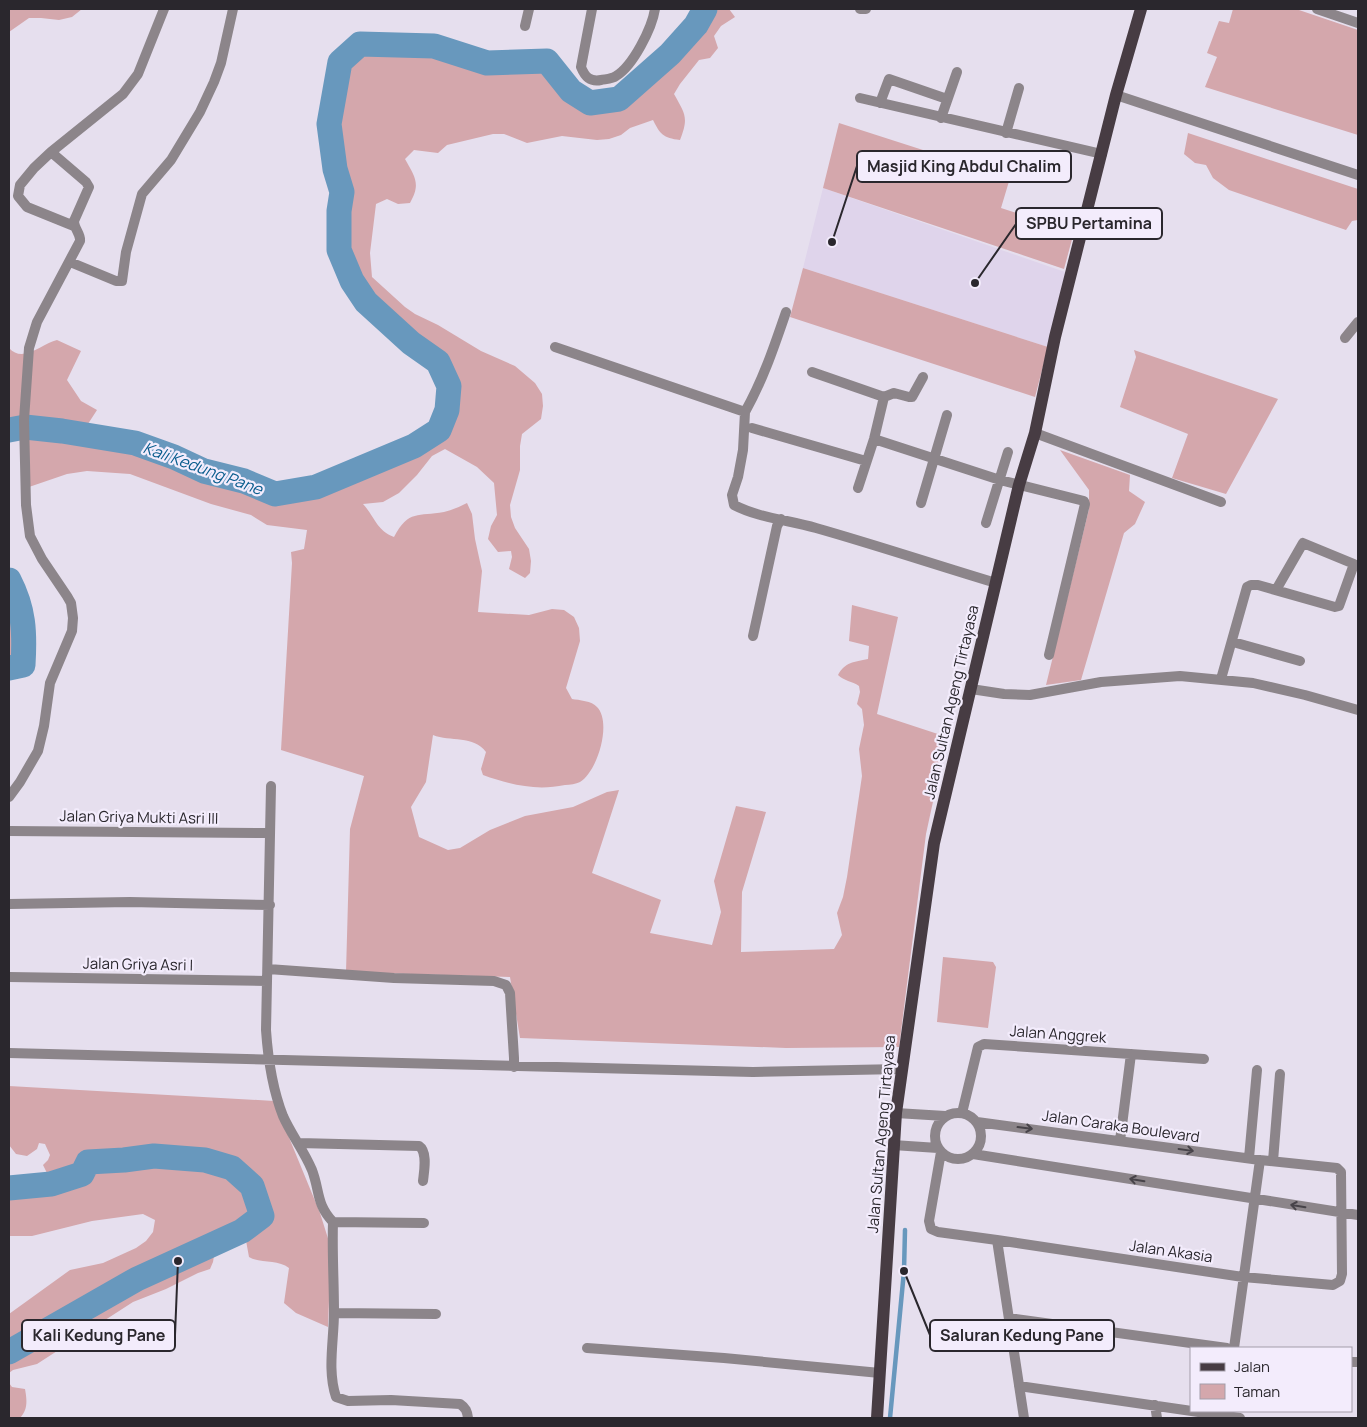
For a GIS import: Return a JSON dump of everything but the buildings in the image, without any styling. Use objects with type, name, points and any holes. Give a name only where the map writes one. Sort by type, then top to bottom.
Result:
[{"type":"main road","name":"Jalan Sultan Ageng Tirtayasa","points":[[877,1418],[901,1113],[902,1069],[934,843],[975,690],[996,583],[1022,485],[1042,435],[1055,338],[1102,154],[1121,97],[1141,9]]},
{"type":"street","points":[[74,226],[27,207],[18,196],[18,188],[24,178],[51,152],[124,94],[138,74],[164,9]]},
{"type":"street","points":[[70,262],[122,281],[126,252],[142,194],[171,160],[200,112],[221,63],[233,9]]},
{"type":"street","points":[[524,26],[529,9]]},
{"type":"street","points":[[592,9],[581,67],[584,75],[590,80],[598,81],[615,78],[628,66],[648,31],[655,9]]},
{"type":"street","points":[[860,9],[866,9]]},
{"type":"street","points":[[1317,9],[1358,23]]},
{"type":"street","points":[[941,118],[957,72]]},
{"type":"street","points":[[880,103],[890,79],[947,99]]},
{"type":"street","points":[[1006,133],[1018,88]]},
{"type":"street","points":[[1121,97],[1358,175]]},
{"type":"street","points":[[860,98],[1102,154]]},
{"type":"street","points":[[9,797],[38,751],[44,726],[50,683],[72,631],[73,618],[67,596],[42,559],[30,536],[27,521],[24,420],[29,348],[37,322],[80,241],[74,226],[89,187],[51,152]]},
{"type":"street","points":[[786,312],[768,365],[758,389],[745,412],[743,450],[738,477],[732,495],[733,503],[741,509],[859,540],[996,583]]},
{"type":"street","points":[[1345,338],[1358,322]]},
{"type":"street","points":[[555,347],[745,412]]},
{"type":"street","points":[[812,372],[884,397]]},
{"type":"street","points":[[858,488],[874,439],[884,397],[894,393],[912,397],[923,377]]},
{"type":"street","points":[[921,503],[947,415]]},
{"type":"street","points":[[752,428],[866,461]]},
{"type":"street","points":[[1042,435],[1098,458],[1221,502]]},
{"type":"street","points":[[874,439],[1000,480],[1081,500],[1085,504],[1049,654]]},
{"type":"street","points":[[986,523],[1008,452]]},
{"type":"street","points":[[753,636],[777,526],[781,519]]},
{"type":"street","points":[[1221,679],[1247,588],[1251,585],[1258,585],[1331,606],[1339,606],[1354,564],[1303,543],[1276,590]]},
{"type":"street","points":[[1233,642],[1300,661]]},
{"type":"street","points":[[975,690],[1030,695],[1101,682],[1180,676],[1221,679],[1261,685],[1358,710]]},
{"type":"street","points":[[271,786],[267,981],[268,1060],[283,1116],[299,1143],[313,1175],[324,1213],[333,1222],[334,1313],[332,1377],[336,1397],[348,1402],[384,1400],[460,1404],[467,1411],[468,1418]]},
{"type":"street","name":"Jalan Griya Mukti Asri III","points":[[9,830],[270,833]]},
{"type":"street","points":[[9,904],[130,902],[270,905]]},
{"type":"street","points":[[268,969],[394,978],[494,981],[506,984],[510,993],[514,1067]]},
{"type":"street","name":"Jalan Griya Asri I","points":[[9,977],[267,981]]},
{"type":"street","name":"Jalan Anggrek","points":[[962,1113],[978,1047],[984,1044],[1204,1060]]},
{"type":"street","points":[[9,1054],[753,1072],[902,1069]]},
{"type":"street","points":[[1120,1141],[1131,1054]]},
{"type":"street","points":[[1249,1158],[1257,1070]]},
{"type":"street","points":[[1273,1161],[1280,1074]]},
{"type":"street","points":[[901,1113],[945,1116]]},
{"type":"street","points":[[953,1113],[962,1113],[970,1116],[977,1122],[981,1130],[981,1139],[979,1147],[973,1154],[965,1158],[956,1159],[948,1157],[939,1150],[934,1139],[935,1131],[938,1122],[945,1116],[953,1113]]},
{"type":"street","name":"Jalan Caraka Boulevard","points":[[977,1122],[1340,1169],[1342,1213]]},
{"type":"street","points":[[299,1143],[419,1146],[423,1148],[424,1154],[423,1181]]},
{"type":"street","points":[[897,1146],[939,1150]]},
{"type":"street","name":"Jalan Akasia","points":[[939,1150],[929,1222],[930,1229],[938,1232],[1243,1277],[1333,1285],[1340,1281],[1342,1274],[1342,1213]]},
{"type":"street","points":[[973,1154],[1358,1215]]},
{"type":"street","points":[[1234,1347],[1260,1160]]},
{"type":"street","points":[[333,1222],[424,1223]]},
{"type":"street","points":[[997,1240],[1024,1418]]},
{"type":"street","points":[[334,1313],[436,1314]]},
{"type":"street","points":[[1009,1318],[1220,1347]]},
{"type":"street","points":[[587,1348],[724,1358],[880,1373]]},
{"type":"street","points":[[1019,1386],[1190,1410]]},
{"type":"street","points":[[1155,1405],[1157,1418]]},
{"type":"street","points":[[1205,1412],[1240,1418]]},
{"type":"shaded area","points":[[823,188],[1065,272],[1048,347],[803,268]]},
{"type":"green space","points":[[9,9],[82,9],[72,17],[59,20],[29,18],[9,32]]},
{"type":"green space","points":[[711,9],[729,9],[735,17],[721,26],[714,36],[718,48],[710,58],[699,60],[674,94],[681,106],[685,121],[680,140],[663,134],[653,120],[630,128],[621,135],[609,139],[597,140],[562,136],[527,143],[504,134],[493,134],[447,145],[438,153],[414,150],[405,159],[412,171],[416,185],[410,203],[398,204],[387,199],[376,204],[370,253],[372,277],[415,314],[438,325],[481,351],[515,366],[535,383],[542,394],[541,419],[522,434],[520,470],[510,505],[511,517],[515,528],[529,549],[530,573],[525,578],[509,569],[512,557],[511,551],[498,552],[488,539],[491,526],[497,515],[494,483],[477,467],[445,449],[432,456],[399,493],[383,502],[363,504],[379,527],[394,537],[404,522],[410,518],[444,512],[467,503],[472,514],[482,571],[478,612],[529,615],[552,609],[564,610],[574,617],[579,628],[580,641],[566,688],[572,699],[582,700],[595,705],[601,714],[603,724],[601,746],[587,776],[580,782],[571,785],[554,787],[524,786],[483,775],[481,769],[486,752],[481,747],[468,741],[433,735],[426,782],[411,807],[419,837],[448,850],[460,848],[490,830],[525,816],[573,807],[607,792],[619,790],[592,873],[661,900],[650,933],[712,945],[721,912],[714,881],[736,806],[766,812],[742,892],[741,952],[834,949],[842,935],[837,913],[847,877],[862,776],[859,749],[864,725],[862,709],[857,704],[860,692],[859,686],[838,675],[847,665],[868,659],[869,646],[849,641],[852,605],[898,617],[877,714],[947,737],[926,834],[899,1047],[786,1048],[520,1038],[510,977],[346,972],[350,829],[364,776],[281,750],[292,563],[291,552],[304,549],[307,530],[267,525],[251,515],[211,504],[130,474],[87,471],[67,474],[29,487],[25,432],[134,448],[172,462],[202,476],[243,486],[275,499],[318,492],[416,451],[443,433],[452,412],[455,385],[442,359],[414,339],[370,298],[356,278],[344,249],[347,191],[340,168],[334,124],[345,65],[362,49],[433,51],[486,68],[545,67],[567,95],[589,108],[621,104],[674,57],[700,28]]},
{"type":"green space","points":[[1233,9],[1296,9],[1358,30],[1358,135],[1205,87],[1217,57],[1207,53],[1219,21],[1229,23]]},
{"type":"green space","points":[[839,123],[1010,178],[1001,208],[1074,232],[1064,269],[823,188]]},
{"type":"green space","points":[[1188,133],[1358,189],[1358,220],[1352,221],[1346,230],[1229,190],[1213,178],[1206,165],[1195,163],[1184,154]]},
{"type":"green space","points":[[803,268],[1048,347],[1035,397],[790,317]]},
{"type":"green space","points":[[57,340],[81,351],[67,380],[81,401],[97,410],[86,427],[24,422],[9,425],[9,348],[20,354],[27,353]]},
{"type":"green space","points":[[1134,350],[1278,399],[1226,494],[1172,478],[1188,434],[1120,407],[1136,357]]},
{"type":"green space","points":[[1060,450],[1130,475],[1129,491],[1145,502],[1135,524],[1124,533],[1081,680],[1046,685],[1089,509],[1089,490]]},
{"type":"green space","points":[[9,591],[17,616],[19,661],[9,663]]},
{"type":"green space","points":[[943,957],[993,962],[996,967],[988,1028],[937,1022]]},
{"type":"green space","points":[[9,1086],[274,1101],[320,1213],[331,1248],[328,1327],[296,1313],[284,1303],[289,1268],[280,1263],[249,1257],[245,1235],[268,1218],[256,1183],[235,1164],[206,1155],[154,1151],[123,1156],[86,1157],[78,1170],[50,1179],[43,1165],[50,1155],[45,1144],[39,1143],[37,1149],[27,1156],[16,1154],[9,1145]]},
{"type":"green space","points":[[154,1161],[205,1165],[229,1173],[239,1180],[249,1192],[256,1214],[240,1227],[134,1274],[9,1346],[9,1314],[70,1270],[103,1263],[136,1248],[146,1241],[153,1232],[155,1220],[143,1214],[92,1221],[32,1236],[9,1236],[9,1193],[52,1189],[85,1178],[91,1167],[124,1166]]},
{"type":"green space","points":[[215,1250],[210,1269],[133,1302],[37,1364],[13,1370],[9,1373],[9,1358],[139,1283]]},
{"type":"green space","points":[[9,1383],[12,1387],[25,1389],[26,1405],[20,1418],[9,1418]]},
{"type":"waterway","name":"Kali Kedung Pane","points":[[9,430],[25,427],[135,443],[174,457],[204,471],[244,481],[275,494],[316,487],[414,446],[439,430],[447,410],[449,386],[438,362],[411,343],[366,302],[352,281],[339,250],[339,211],[342,192],[335,169],[329,124],[340,62],[360,44],[434,46],[487,63],[547,61],[571,91],[590,103],[619,99],[670,54],[696,25],[705,9]]},
{"type":"waterway","name":"Kali Kedung Pane","points":[[9,580],[21,611],[24,642],[23,665],[9,668]]},
{"type":"waterway","name":"Kali Kedung Pane","points":[[9,1188],[51,1184],[82,1174],[88,1162],[154,1156],[205,1160],[232,1168],[252,1186],[262,1216],[242,1231],[137,1279],[9,1352]]},
{"type":"waterway","points":[[890,1418],[904,1271],[905,1230]]},
{"type":"place","name":"Masjid King Abdul Chalim","points":[[832,242]]},
{"type":"place","name":"SPBU Pertamina","points":[[975,283]]},
{"type":"place","name":"Kali Kedung Pane","points":[[178,1261]]},
{"type":"place","name":"Saluran Kedung Pane","points":[[904,1271]]}]
